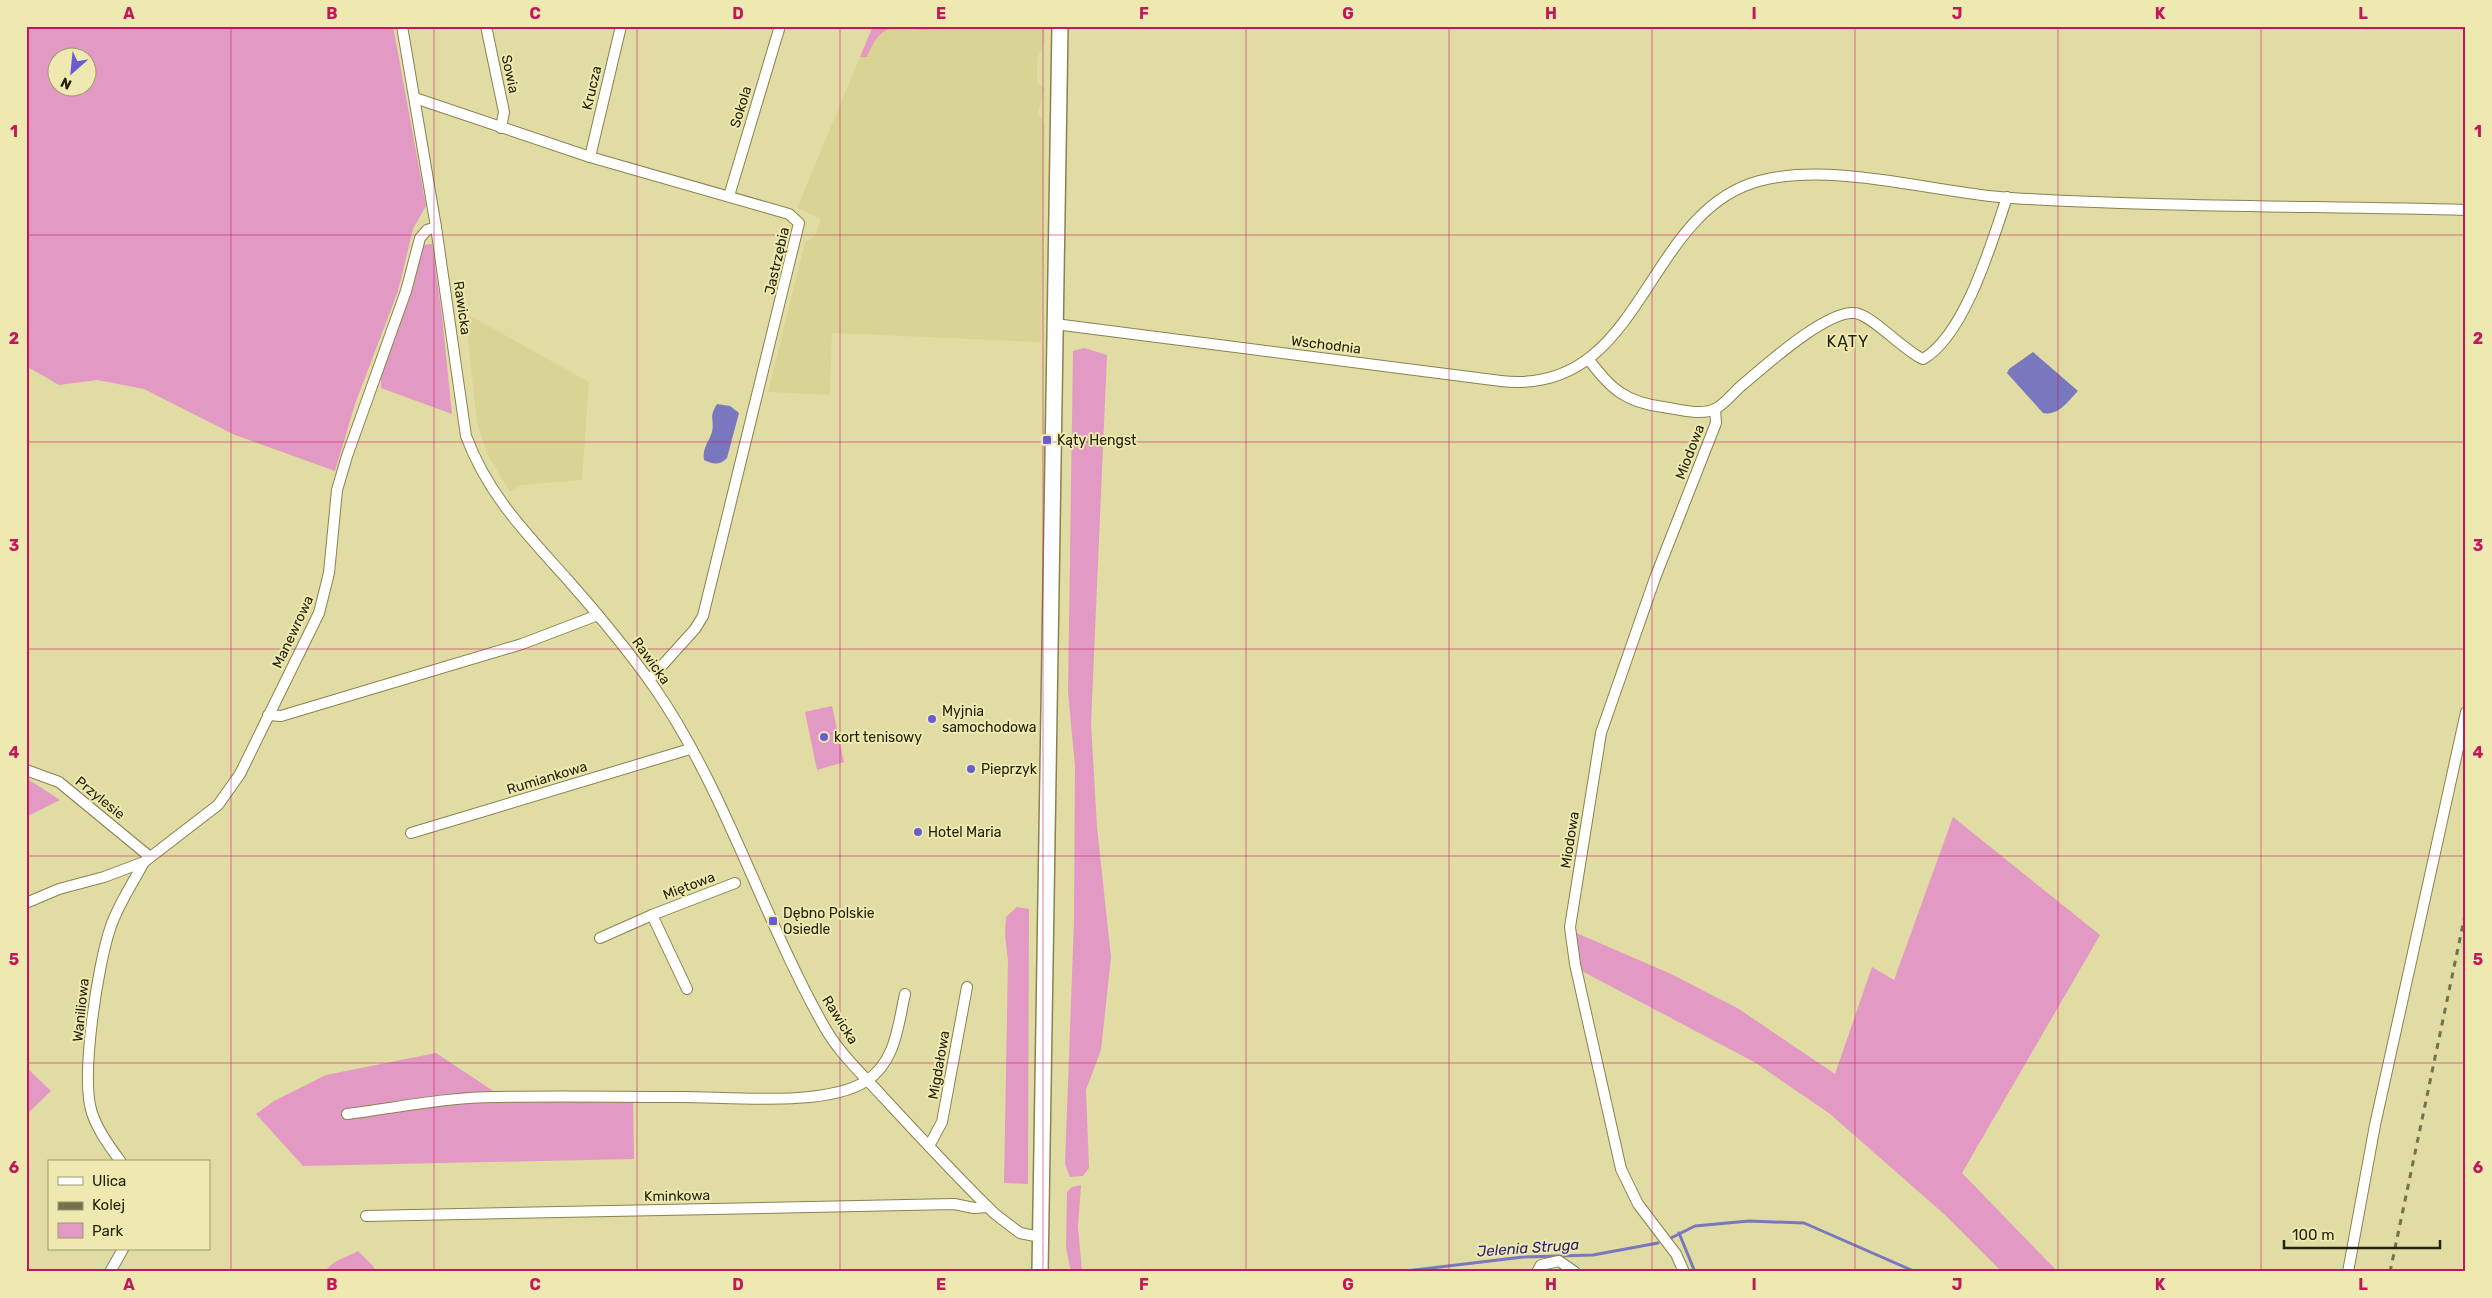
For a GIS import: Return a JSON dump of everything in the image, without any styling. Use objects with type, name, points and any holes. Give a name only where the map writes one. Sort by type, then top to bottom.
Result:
[{"type":"main road","points":[[1040,1272],[1060,26]]},
{"type":"street","name":"Rawicka","points":[[402,26],[436,227],[466,436],[472,453],[498,500],[598,615],[649,680],[690,749],[818,1014],[836,1044],[988,1207],[1013,1229],[1020,1233],[1040,1237]]},
{"type":"street","name":"Sowia","points":[[486,26],[504,112],[502,128]]},
{"type":"street","name":"Krucza","points":[[590,157],[621,26]]},
{"type":"street","name":"Sokola","points":[[729,196],[780,26]]},
{"type":"street","name":"Jastrzębia","points":[[415,98],[590,157],[788,214],[799,223],[800,229],[703,616],[690,635],[649,680]]},
{"type":"street","name":"Wschodnia","points":[[1055,324],[1508,382],[1547,379],[1564,374],[1589,360],[1608,343],[1677,246],[1705,212],[1737,189],[1776,177],[1802,175],[1855,178],[2008,197],[2466,210]]},
{"type":"street","points":[[1589,360],[1610,386],[1631,399],[1652,406],[1696,412],[1715,409],[1776,357],[1832,318],[1844,313],[1856,313],[1867,318],[1913,354],[1923,359],[1934,353],[1953,328],[1968,300],[1985,263],[2008,197]]},
{"type":"street","name":"Manewrowa","points":[[26,903],[59,889],[104,877],[147,859],[185,832],[227,795],[240,774],[319,613],[329,573],[337,490],[347,456],[406,291],[420,238],[427,230],[436,227]]},
{"type":"street","name":"Miodowa","points":[[1684,1272],[1676,1254],[1638,1204],[1622,1168],[1575,964],[1570,927],[1601,733],[1655,578],[1716,423],[1715,409]]},
{"type":"street","points":[[268,714],[281,716],[477,658],[522,644],[598,615]]},
{"type":"street","points":[[2348,1272],[2377,1116],[2466,712]]},
{"type":"street","name":"Rumiankowa","points":[[411,833],[690,749]]},
{"type":"street","name":"Przylesie","points":[[26,770],[58,782],[147,859]]},
{"type":"street","name":"Waniliowa","points":[[121,1160],[101,1132],[91,1112],[89,1088],[90,1048],[96,992],[105,942],[116,911],[147,859]]},
{"type":"street","name":"Miętowa","points":[[600,938],[652,915],[735,883]]},
{"type":"street","name":"Miętowa","points":[[652,915],[687,989]]},
{"type":"street","name":"Migdałowa","points":[[930,1146],[942,1122],[966,987]]},
{"type":"street","points":[[347,1114],[495,1097],[777,1097],[821,1095],[852,1089],[868,1080],[891,1053],[905,994]]},
{"type":"street","name":"Kminkowa","points":[[366,1216],[954,1204],[974,1208],[988,1207]]},
{"type":"street","points":[[110,1272],[122,1250]]},
{"type":"street","points":[[1537,1272],[1541,1265],[1559,1261],[1575,1272]]},
{"type":"shaded area","points":[[873,26],[1045,26],[1045,43],[1037,59],[1037,83],[1045,89],[1038,113],[1045,124],[1041,342],[832,333],[830,395],[768,392],[805,242],[815,236],[821,219],[797,208]]},
{"type":"shaded area","points":[[465,313],[589,382],[582,480],[522,485],[510,492],[487,454],[477,423]]},
{"type":"shaded area","points":[[2033,352],[2078,391],[2063,407],[2054,412],[2043,413],[2007,373],[2009,369]]},
{"type":"shaded area","points":[[717,404],[730,406],[739,413],[727,458],[716,464],[704,460],[704,456],[712,432],[712,416]]},
{"type":"green space","points":[[26,26],[393,26],[426,206],[413,229],[398,291],[355,404],[335,471],[235,435],[144,389],[97,380],[59,385],[26,366]]},
{"type":"green space","points":[[873,26],[927,26],[928,30],[890,29],[878,37],[867,57],[860,57]]},
{"type":"green space","points":[[432,244],[442,316],[452,414],[381,388],[381,374],[412,288],[423,245]]},
{"type":"green space","points":[[1084,348],[1107,355],[1091,724],[1097,827],[1111,957],[1101,1050],[1086,1090],[1089,1168],[1083,1176],[1070,1177],[1065,1164],[1074,921],[1075,766],[1068,692],[1073,351]]},
{"type":"green space","name":"kort tenisowy","points":[[832,706],[844,762],[817,770],[805,712]]},
{"type":"green space","points":[[26,778],[60,800],[26,817]]},
{"type":"green space","points":[[1953,817],[2100,935],[1962,1173],[2058,1272],[2002,1272],[1944,1214],[1830,1114],[1756,1063],[1580,970],[1574,932],[1671,974],[1739,1009],[1835,1074],[1872,967],[1894,980]]},
{"type":"green space","points":[[1017,907],[1029,909],[1028,1184],[1004,1183],[1008,961],[1005,934],[1006,917]]},
{"type":"green space","points":[[436,1053],[495,1092],[633,1097],[634,1159],[303,1166],[256,1114],[274,1101],[326,1075]]},
{"type":"green space","points":[[26,1067],[51,1091],[26,1115]]},
{"type":"green space","points":[[1081,1185],[1078,1227],[1082,1272],[1071,1272],[1066,1248],[1067,1192],[1072,1187]]},
{"type":"green space","points":[[358,1251],[373,1266],[376,1272],[323,1272],[335,1262]]},
{"type":"waterway","name":"Jelenia Struga","points":[[1671,1238],[1695,1226],[1749,1221],[1804,1223],[1916,1272]]},
{"type":"waterway","points":[[1679,1233],[1695,1272]]},
{"type":"waterway","name":"Jelenia Struga","points":[[1398,1272],[1523,1257],[1593,1255],[1658,1243]]},
{"type":"railway","points":[[2390,1272],[2466,910]]},
{"type":"place","name":"Kąty Hengst","points":[[1047,440]]},
{"type":"place","name":"Myjnia samochodowa","points":[[932,719]]},
{"type":"place","name":"kort tenisowy","points":[[824,737]]},
{"type":"place","name":"Pieprzyk","points":[[971,769]]},
{"type":"place","name":"Hotel Maria","points":[[918,832]]},
{"type":"place","name":"Dębno Polskie Osiedle","points":[[773,921]]},
{"type":"district","name":"KĄTY","points":[[1848,341]]}]
